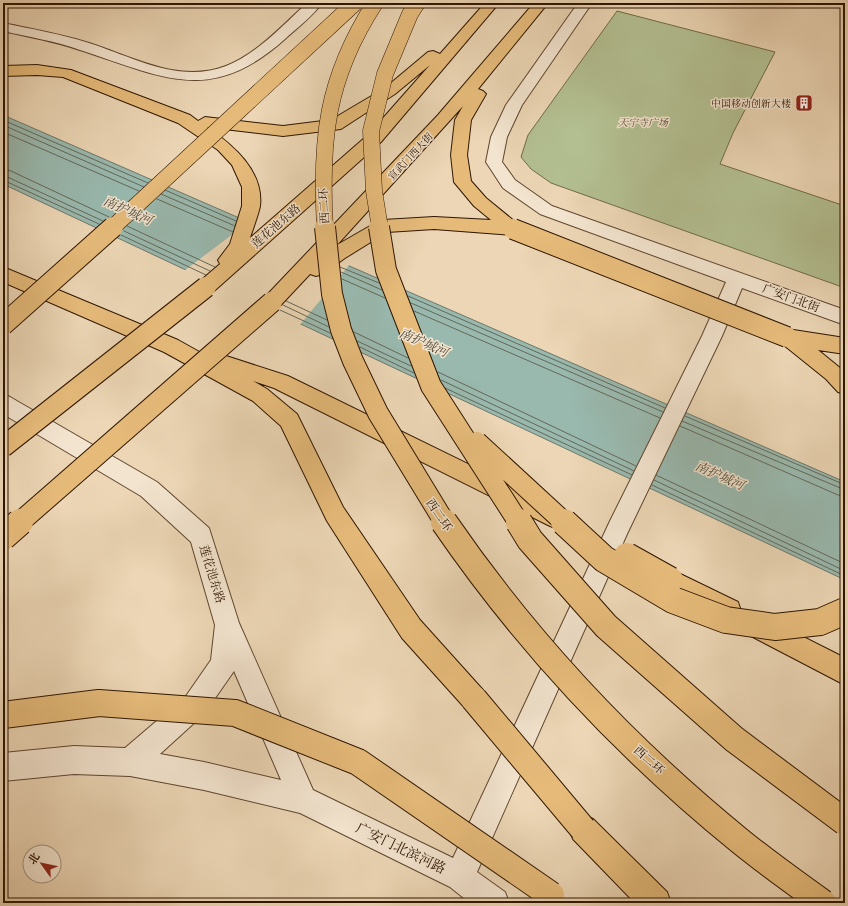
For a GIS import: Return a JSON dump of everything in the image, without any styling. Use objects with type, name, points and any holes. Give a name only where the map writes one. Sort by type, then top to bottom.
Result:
[{"type":"highway","points":[[3,325],[117,224],[355,3]]},
{"type":"highway","name":"西二环","points":[[375,3],[355,36],[341,71],[327,118],[322,168],[326,257],[335,305],[355,369],[386,428],[430,504],[486,584],[546,656],[621,736],[740,841],[823,903]]},
{"type":"highway","points":[[417,3],[410,14],[385,74],[371,131],[374,191],[386,270],[431,386],[530,540],[606,626],[734,739],[845,822]]},
{"type":"highway","points":[[184,120],[283,131],[335,125],[390,91],[434,53],[484,3]]},
{"type":"highway","name":"莲花池东路","points":[[3,447],[206,287],[375,138],[492,3]]},
{"type":"highway","name":"宣武门西大街","points":[[272,302],[421,144],[507,46],[541,3]]},
{"type":"highway","points":[[507,46],[463,120],[459,155],[463,182],[480,202],[512,229]]},
{"type":"highway","points":[[6,71],[37,70],[66,73],[184,120],[224,146],[239,164],[251,187],[251,206],[238,246],[206,287]]},
{"type":"highway","points":[[3,536],[272,302],[338,253],[383,226],[434,223],[512,229],[787,338],[845,346]]},
{"type":"highway","points":[[3,274],[171,346],[281,382],[591,536],[670,580],[845,672]]},
{"type":"highway","points":[[787,338],[833,373],[845,386]]},
{"type":"highway","points":[[171,346],[260,395],[289,420],[335,514],[407,623],[583,829],[656,903]]},
{"type":"highway","points":[[455,422],[604,559],[673,600],[726,620],[775,627],[820,622],[845,611]]},
{"type":"highway","points":[[3,715],[99,703],[234,713],[358,762],[558,899]]},
{"type":"street","points":[[3,27],[82,46],[169,75],[197,78],[232,69],[261,51],[315,3]]},
{"type":"street","name":"广安门北街","points":[[585,3],[514,105],[499,138],[494,162],[508,184],[546,210],[845,318]]},
{"type":"street","points":[[460,877],[618,529],[712,336],[737,278]]},
{"type":"street","name":"莲花池东路","points":[[3,403],[148,489],[200,536],[227,624]]},
{"type":"street","points":[[130,762],[195,705],[224,665],[227,624]]},
{"type":"street","points":[[227,624],[303,800]]},
{"type":"street","name":"广安门北滨河路","points":[[3,767],[74,760],[130,762],[204,776],[303,800],[460,877],[494,903]]},
{"type":"green space","name":"天宁寺广场","points":[[617,11],[775,52],[733,133],[720,164],[845,206],[845,288],[551,183],[531,169],[521,157],[528,135]]},
{"type":"water","name":"南护城河","points":[[3,115],[845,482],[845,580],[3,184]]},
{"type":"pier","points":[[250,221],[350,264],[299,326],[184,271]]},
{"type":"place","name":"中国移动创新大楼","points":[[804,103]]}]
